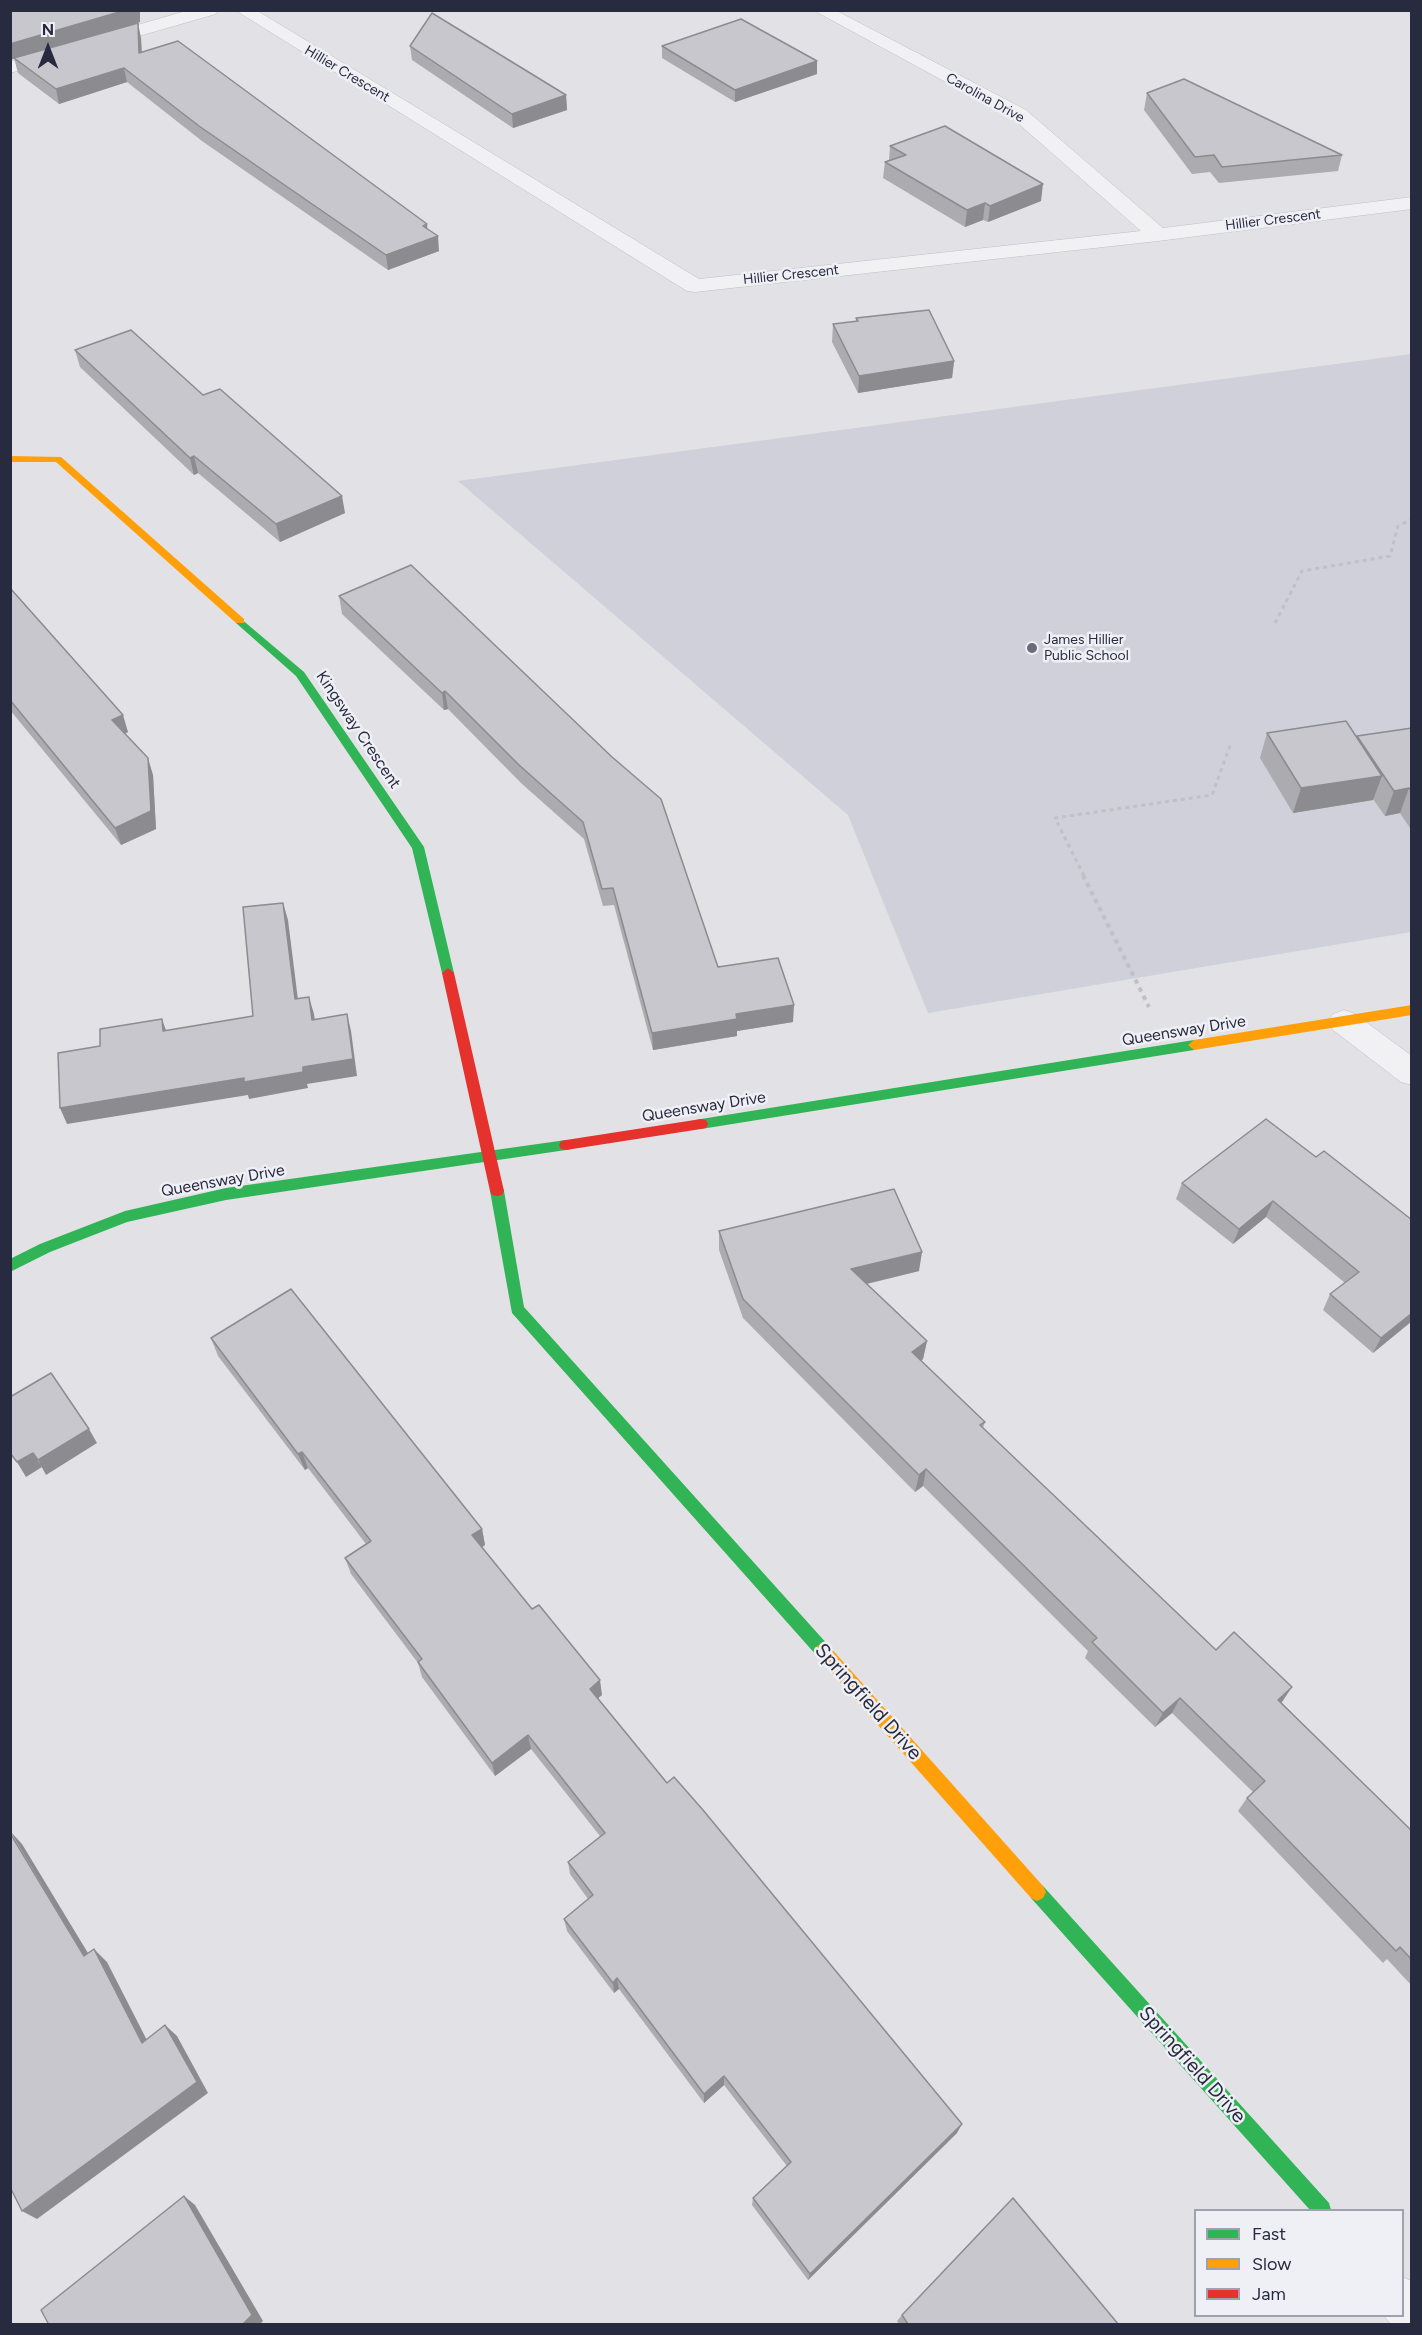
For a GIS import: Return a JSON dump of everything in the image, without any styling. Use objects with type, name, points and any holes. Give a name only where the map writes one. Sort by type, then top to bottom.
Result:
[{"type":"street","points":[[10,68],[210,10]]},
{"type":"street","name":"Hillier Crescent","points":[[243,10],[696,286],[1158,235],[1412,203]]},
{"type":"street","name":"Carolina Drive","points":[[821,10],[1019,114],[1158,235]]},
{"type":"street","name":"Kingsway Crescent","points":[[10,459],[57,459],[300,674],[418,847],[491,1157]]},
{"type":"street","name":"Queensway Drive","points":[[10,1266],[45,1248],[125,1217],[226,1194],[491,1157],[1412,1010]]},
{"type":"street","points":[[1344,1022],[1412,1073]]},
{"type":"street","name":"Springfield Drive","points":[[491,1157],[517,1309],[1320,2209]]},
{"type":"path","points":[[1275,623],[1302,571],[1390,556],[1398,526],[1412,519]]},
{"type":"path","points":[[1170,1050],[1055,818],[1212,795],[1231,743]]},
{"type":"shaded area","name":"James Hillier Public School","points":[[1411,354],[1411,932],[928,1013],[848,815],[458,481]]},
{"type":"building","points":[[10,10],[126,10],[10,44]]},
{"type":"building","points":[[432,13],[566,95],[512,114],[410,46]]},
{"type":"building","points":[[741,19],[817,61],[735,90],[662,46]]},
{"type":"building","points":[[138,23],[139,53],[178,41],[427,224],[423,226],[438,236],[386,255],[199,126],[124,68],[56,89],[14,58]]},
{"type":"building","points":[[1184,79],[1342,155],[1222,167],[1214,155],[1195,157],[1147,93]]},
{"type":"building","points":[[945,126],[1043,184],[990,206],[985,203],[967,210],[885,162],[906,155],[890,146]]},
{"type":"building","points":[[929,310],[954,361],[859,376],[833,324],[858,321],[856,318]]},
{"type":"building","points":[[131,330],[203,395],[220,389],[342,496],[276,524],[194,456],[190,458],[75,350]]},
{"type":"building","points":[[411,565],[612,757],[661,799],[718,967],[778,958],[794,1005],[736,1014],[737,1019],[652,1033],[613,888],[602,889],[583,822],[519,765],[445,691],[442,693],[339,596]]},
{"type":"building","points":[[10,588],[123,715],[112,720],[148,758],[151,811],[115,828],[10,700]]},
{"type":"building","points":[[1346,721],[1382,776],[1301,788],[1267,733]]},
{"type":"building","points":[[1412,728],[1412,792],[1409,788],[1394,791],[1357,736]]},
{"type":"building","points":[[283,903],[295,999],[309,997],[312,1020],[347,1014],[353,1059],[303,1067],[303,1072],[244,1082],[244,1078],[60,1108],[58,1053],[100,1046],[100,1029],[162,1019],[163,1031],[253,1016],[243,907]]},
{"type":"building","points":[[1266,1119],[1316,1157],[1324,1151],[1412,1220],[1412,1313],[1381,1338],[1330,1294],[1359,1272],[1273,1201],[1239,1229],[1182,1183]]},
{"type":"building","points":[[894,1189],[922,1252],[851,1269],[927,1341],[912,1352],[985,1422],[980,1425],[1216,1650],[1234,1632],[1292,1687],[1278,1700],[1412,1831],[1412,1960],[1400,1947],[1396,1951],[1247,1798],[1265,1781],[1180,1698],[1163,1713],[1092,1642],[1097,1638],[926,1469],[919,1475],[743,1299],[719,1231]]},
{"type":"building","points":[[291,1289],[482,1529],[472,1535],[532,1609],[539,1605],[600,1680],[590,1689],[667,1783],[674,1777],[703,1810],[962,2124],[810,2274],[753,2198],[791,2162],[724,2076],[704,2094],[617,1978],[613,1983],[564,1919],[593,1895],[568,1862],[605,1833],[528,1735],[492,1763],[418,1662],[422,1659],[345,1558],[371,1541],[302,1452],[298,1454],[211,1338]]},
{"type":"building","points":[[51,1373],[89,1429],[38,1460],[33,1453],[17,1462],[10,1453],[10,1397]]},
{"type":"building","points":[[10,1833],[84,1956],[94,1949],[142,2043],[165,2025],[197,2082],[22,2211],[10,2187]]},
{"type":"building","points":[[184,2196],[252,2315],[242,2325],[49,2325],[41,2310]]},
{"type":"building","points":[[1013,2198],[1119,2325],[907,2325],[902,2315]]},
{"type":"traffic: fast","points":[[240,621],[300,674],[418,847],[448,973]]},
{"type":"traffic: fast","points":[[701,1124],[1194,1045]]},
{"type":"traffic: fast","points":[[10,1266],[45,1248],[125,1217],[226,1194],[566,1145]]},
{"type":"traffic: fast","points":[[497,1191],[517,1309],[823,1651]]},
{"type":"traffic: fast","points":[[1037,1892],[1321,2209]]},
{"type":"traffic: slow","points":[[10,459],[58,459],[240,621]]},
{"type":"traffic: slow","points":[[1194,1045],[1412,1010]]},
{"type":"traffic: slow","points":[[823,1651],[1037,1892]]},
{"type":"traffic: jam","points":[[448,973],[497,1191]]},
{"type":"traffic: jam","points":[[566,1145],[701,1124]]},
{"type":"place","name":"James Hillier Public School","points":[[1032,648]]}]
